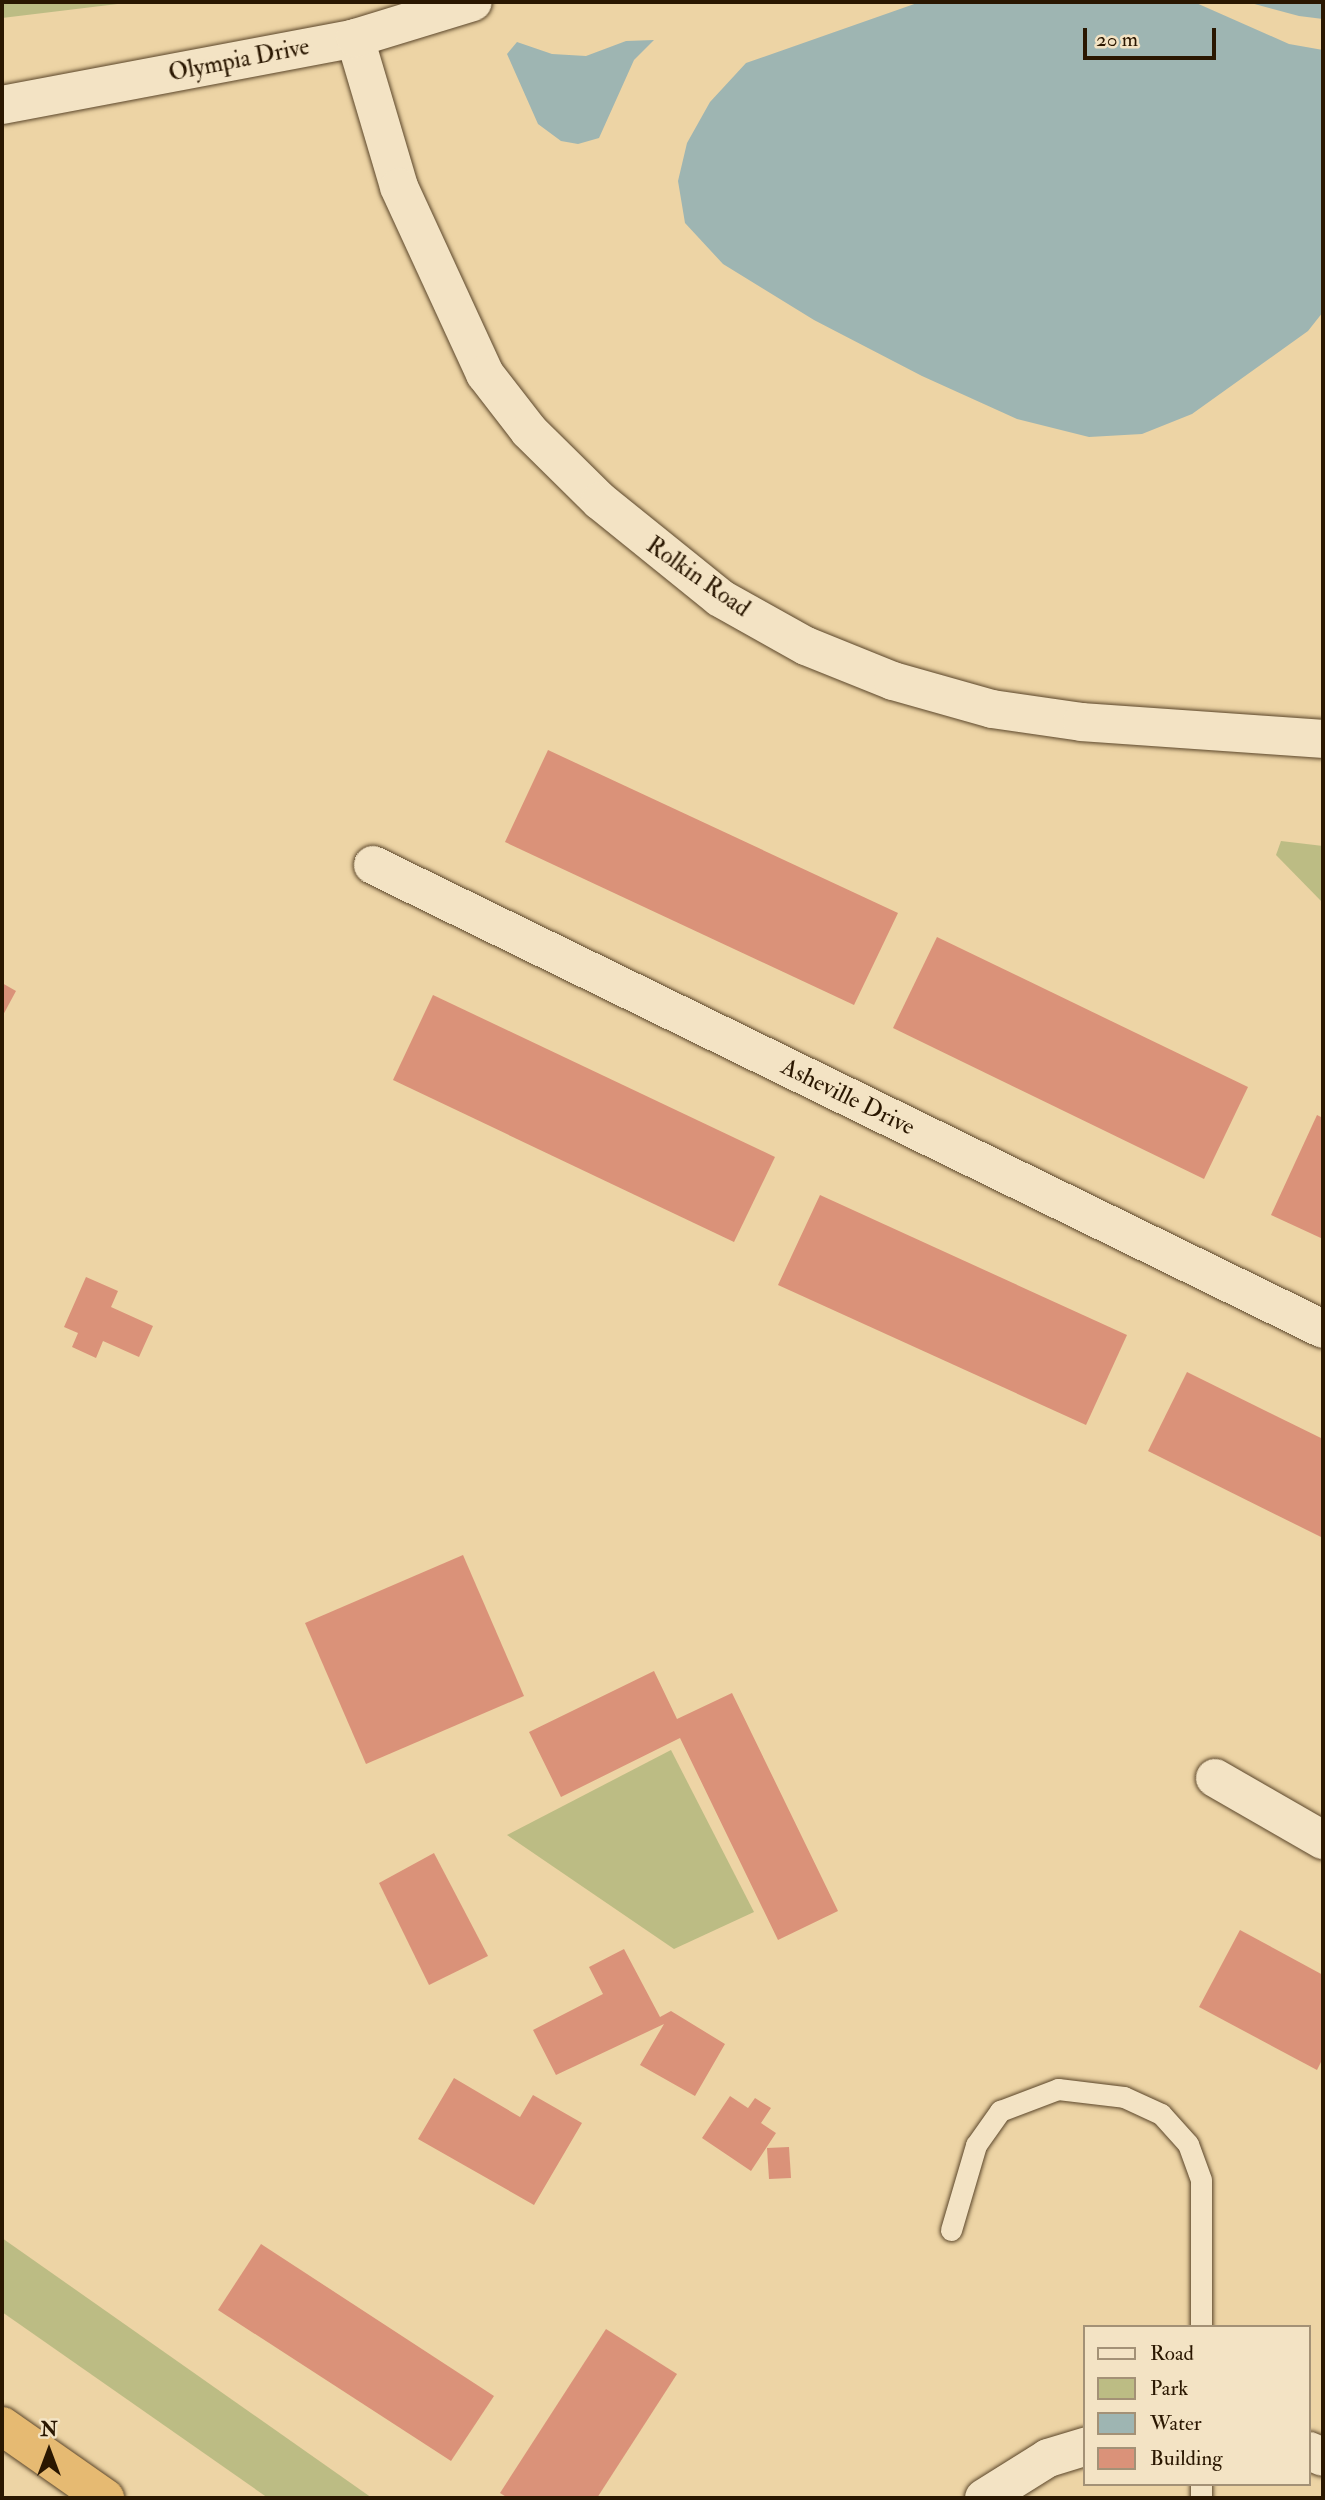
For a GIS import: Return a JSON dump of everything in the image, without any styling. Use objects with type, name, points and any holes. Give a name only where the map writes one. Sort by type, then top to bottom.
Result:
[{"type":"highway","points":[[2,2426],[105,2498]]},
{"type":"street","name":"Olympia Drive","points":[[2,105],[355,38],[472,2]]},
{"type":"street","name":"Rolkin Road","points":[[355,38],[399,187],[485,374],[529,431],[600,501],[720,598],[806,646],[892,681],[992,709],[1082,722],[1323,739]]},
{"type":"street","name":"Asheville Drive","points":[[373,865],[1323,1329]]},
{"type":"street","points":[[1215,1778],[1323,1839]]},
{"type":"street","points":[[984,2498],[1048,2458],[1084,2446]]},
{"type":"lane","points":[[951,2230],[976,2145],[1000,2111],[1058,2090],[1124,2097],[1161,2114],[1188,2144],[1201,2180],[1201,2325]]},
{"type":"green space","points":[[2,2],[134,2],[2,18]]},
{"type":"green space","points":[[1281,841],[1323,846],[1323,903],[1276,855]]},
{"type":"green space","points":[[671,1750],[754,1912],[674,1949],[507,1835]]},
{"type":"green space","points":[[2,2238],[372,2498],[268,2498],[2,2312]]},
{"type":"water","points":[[920,2],[1194,2],[1289,44],[1323,50],[1323,312],[1308,331],[1192,414],[1142,434],[1089,437],[1017,419],[922,376],[814,320],[723,264],[685,223],[678,181],[687,143],[710,102],[746,63]]},
{"type":"water","points":[[1247,2],[1323,2],[1323,19],[1299,16]]},
{"type":"water","points":[[654,40],[634,60],[599,138],[578,144],[561,141],[538,124],[507,54],[517,42],[552,54],[586,56],[626,41]]},
{"type":"building","points":[[548,750],[898,913],[854,1005],[505,842]]},
{"type":"building","points":[[937,937],[1248,1087],[1204,1179],[893,1028]]},
{"type":"building","points":[[2,983],[16,991],[2,1017]]},
{"type":"building","points":[[433,995],[775,1157],[734,1242],[393,1080]]},
{"type":"building","points":[[1317,1115],[1323,1118],[1323,1239],[1271,1215]]},
{"type":"building","points":[[820,1195],[1127,1335],[1086,1425],[778,1285]]},
{"type":"building","points":[[86,1277],[118,1291],[111,1307],[153,1326],[139,1357],[103,1341],[96,1358],[72,1347],[78,1333],[64,1327]]},
{"type":"building","points":[[1187,1372],[1323,1439],[1323,1538],[1148,1451]]},
{"type":"building","points":[[463,1555],[524,1696],[366,1764],[305,1623]]},
{"type":"building","points":[[654,1671],[677,1719],[732,1693],[838,1911],[778,1940],[680,1738],[561,1797],[529,1732]]},
{"type":"building","points":[[434,1853],[488,1956],[429,1985],[379,1883]]},
{"type":"building","points":[[1240,1930],[1323,1975],[1323,2058],[1317,2070],[1199,2007]]},
{"type":"building","points":[[624,1949],[660,2017],[671,2011],[725,2044],[695,2096],[640,2065],[664,2024],[556,2075],[533,2030],[603,1994],[589,1967]]},
{"type":"building","points":[[454,2078],[520,2117],[533,2095],[582,2123],[534,2205],[418,2139]]},
{"type":"building","points":[[730,2096],[748,2108],[755,2098],[771,2108],[761,2123],[776,2133],[751,2171],[702,2138]]},
{"type":"building","points":[[789,2147],[791,2178],[769,2179],[767,2148]]},
{"type":"building","points":[[261,2244],[494,2396],[451,2461],[218,2310]]},
{"type":"building","points":[[606,2329],[677,2374],[597,2498],[508,2498],[500,2493]]}]
